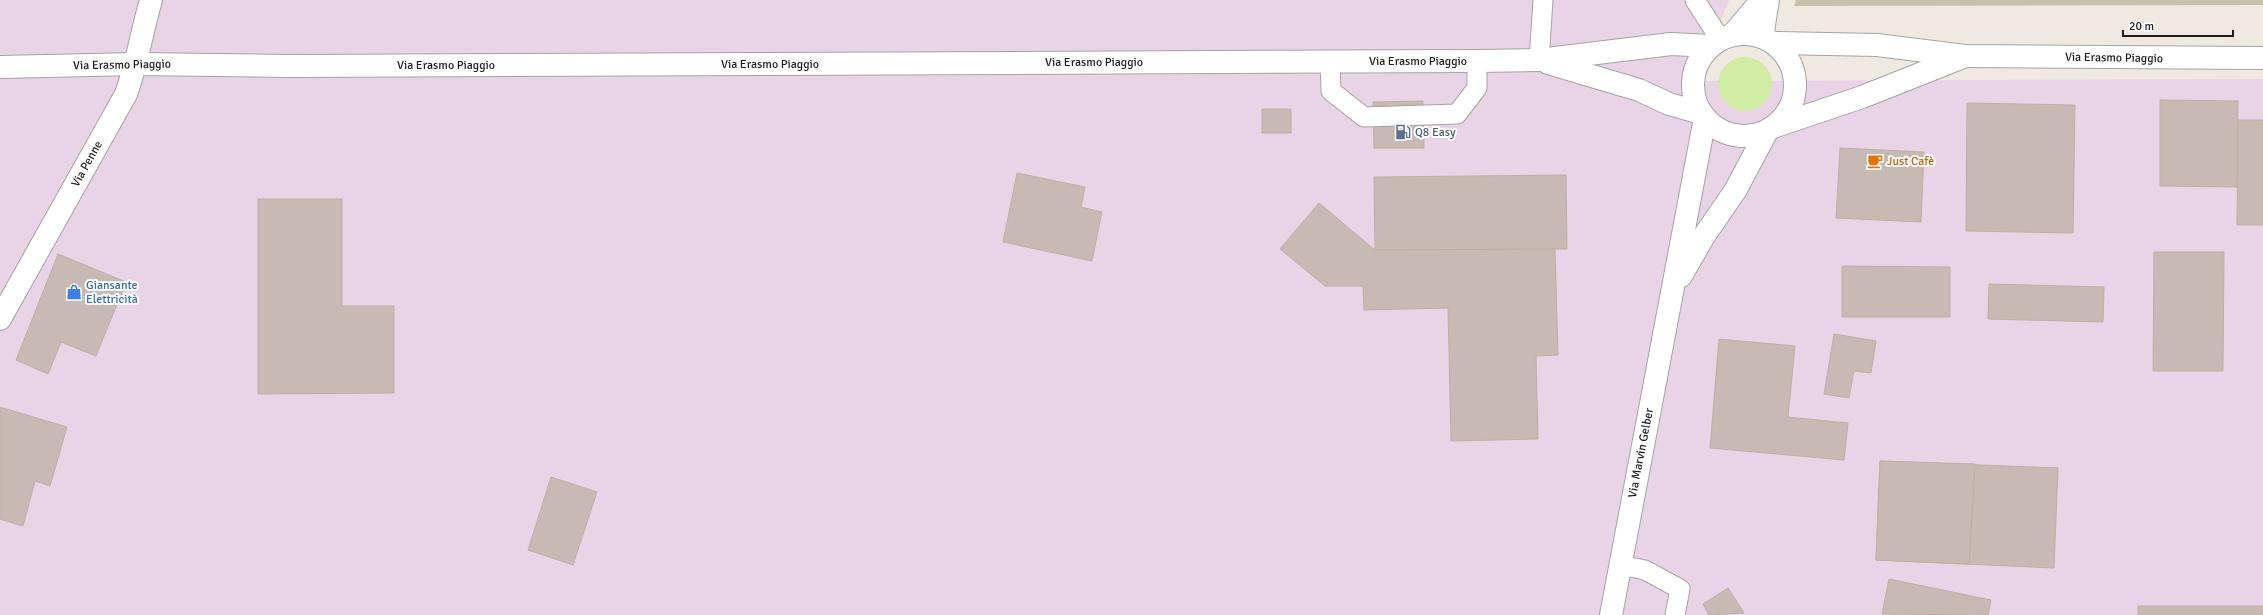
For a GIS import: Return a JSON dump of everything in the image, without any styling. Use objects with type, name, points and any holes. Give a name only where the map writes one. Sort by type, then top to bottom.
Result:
[{"type":"street","name":"Via Penne","points":[[0,319],[126,94],[136,64],[141,36],[151,0]]},
{"type":"street","points":[[1721,40],[1743,33],[1768,40],[1784,52],[1791,64],[1795,77],[1795,91],[1792,104],[1771,128],[1745,137],[1733,136],[1713,126],[1703,116],[1695,100],[1693,85],[1694,70],[1701,57],[1721,40],[1762,0]]},
{"type":"street","points":[[1768,0],[1768,40]]},
{"type":"street","name":"Via Erasmo Piaggio","points":[[0,67],[136,64],[315,66],[1477,61],[1539,60],[1671,44],[1721,40]]},
{"type":"street","name":"Via Erasmo Piaggio","points":[[1768,40],[1877,45],[1965,56],[2263,58]]},
{"type":"street","name":"Via Erasmo Piaggio","points":[[1771,128],[1862,97],[1965,56]]},
{"type":"street","name":"Via Erasmo Piaggio","points":[[1539,60],[1639,90],[1669,104],[1703,116]]},
{"type":"street","name":"Via Marvin Gelber","points":[[1611,615],[1672,291],[1703,116]]},
{"type":"street","name":"Via Marvin Gelber","points":[[1672,291],[1704,236],[1735,191],[1771,128]]},
{"type":"lane","points":[[1539,60],[1543,0]]},
{"type":"lane","points":[[1695,0],[1721,40]]},
{"type":"lane","points":[[1330,62],[1331,91],[1364,117],[1457,114],[1477,88],[1477,61]]},
{"type":"lane","points":[[1620,565],[1645,570],[1680,589],[1675,615]]},
{"type":"shaded area","points":[[0,0],[1729,0],[1697,81],[2263,79],[2263,615],[0,615]]},
{"type":"shaded area","points":[[1796,0],[2263,0],[2263,5],[1794,6]]},
{"type":"green space","points":[[1745,57],[1755,59],[1764,65],[1770,74],[1772,84],[1770,94],[1764,103],[1755,109],[1745,111],[1735,109],[1726,103],[1720,94],[1718,84],[1720,74],[1726,65],[1735,59]]},
{"type":"building","points":[[2160,100],[2238,101],[2237,187],[2160,186]]},
{"type":"building","points":[[1423,101],[1424,148],[1374,148],[1373,102]]},
{"type":"building","points":[[1967,103],[2075,105],[2073,233],[1966,231]]},
{"type":"building","points":[[1262,109],[1291,109],[1291,133],[1262,133]]},
{"type":"building","points":[[2238,120],[2263,120],[2263,225],[2237,225]]},
{"type":"building","points":[[1840,148],[1924,152],[1921,222],[1836,218]]},
{"type":"building","points":[[1017,173],[1085,187],[1081,207],[1102,212],[1092,261],[1003,242]]},
{"type":"building","points":[[1566,175],[1567,249],[1375,250],[1374,177]]},
{"type":"building","points":[[258,199],[342,199],[342,306],[394,306],[394,393],[258,394]]},
{"type":"building","points":[[1319,203],[1375,250],[1555,249],[1558,355],[1536,356],[1538,439],[1451,441],[1448,308],[1364,310],[1363,286],[1325,286],[1280,249]]},
{"type":"building","points":[[2154,252],[2224,252],[2223,371],[2153,371]]},
{"type":"building","points":[[58,254],[126,282],[96,356],[61,342],[48,374],[16,360]]},
{"type":"building","points":[[1842,266],[1950,267],[1950,317],[1842,317]]},
{"type":"building","points":[[1989,284],[2104,287],[2103,322],[1988,319]]},
{"type":"building","points":[[1834,334],[1876,341],[1871,373],[1854,371],[1849,398],[1824,394]]},
{"type":"building","points":[[1719,339],[1795,346],[1788,417],[1848,423],[1844,460],[1710,448]]},
{"type":"building","points":[[0,407],[67,427],[50,486],[35,481],[23,526],[0,519]]},
{"type":"building","points":[[1880,461],[2058,468],[2054,568],[1876,560]]},
{"type":"building","points":[[1880,461],[1975,464],[1969,564],[1876,560]]},
{"type":"building","points":[[551,477],[597,492],[573,565],[528,550]]},
{"type":"building","points":[[1889,579],[1991,600],[1988,615],[1882,614]]},
{"type":"building","points":[[1728,588],[1744,613],[1709,615],[1703,604]]},
{"type":"building","points":[[2138,606],[2263,606],[2263,615],[2138,615]]},
{"type":"place","name":"Q8 Easy","points":[[1403,132]]},
{"type":"place","name":"Just Cafè","points":[[1875,161]]},
{"type":"place","name":"Giansante Elettricità","points":[[74,292]]}]
